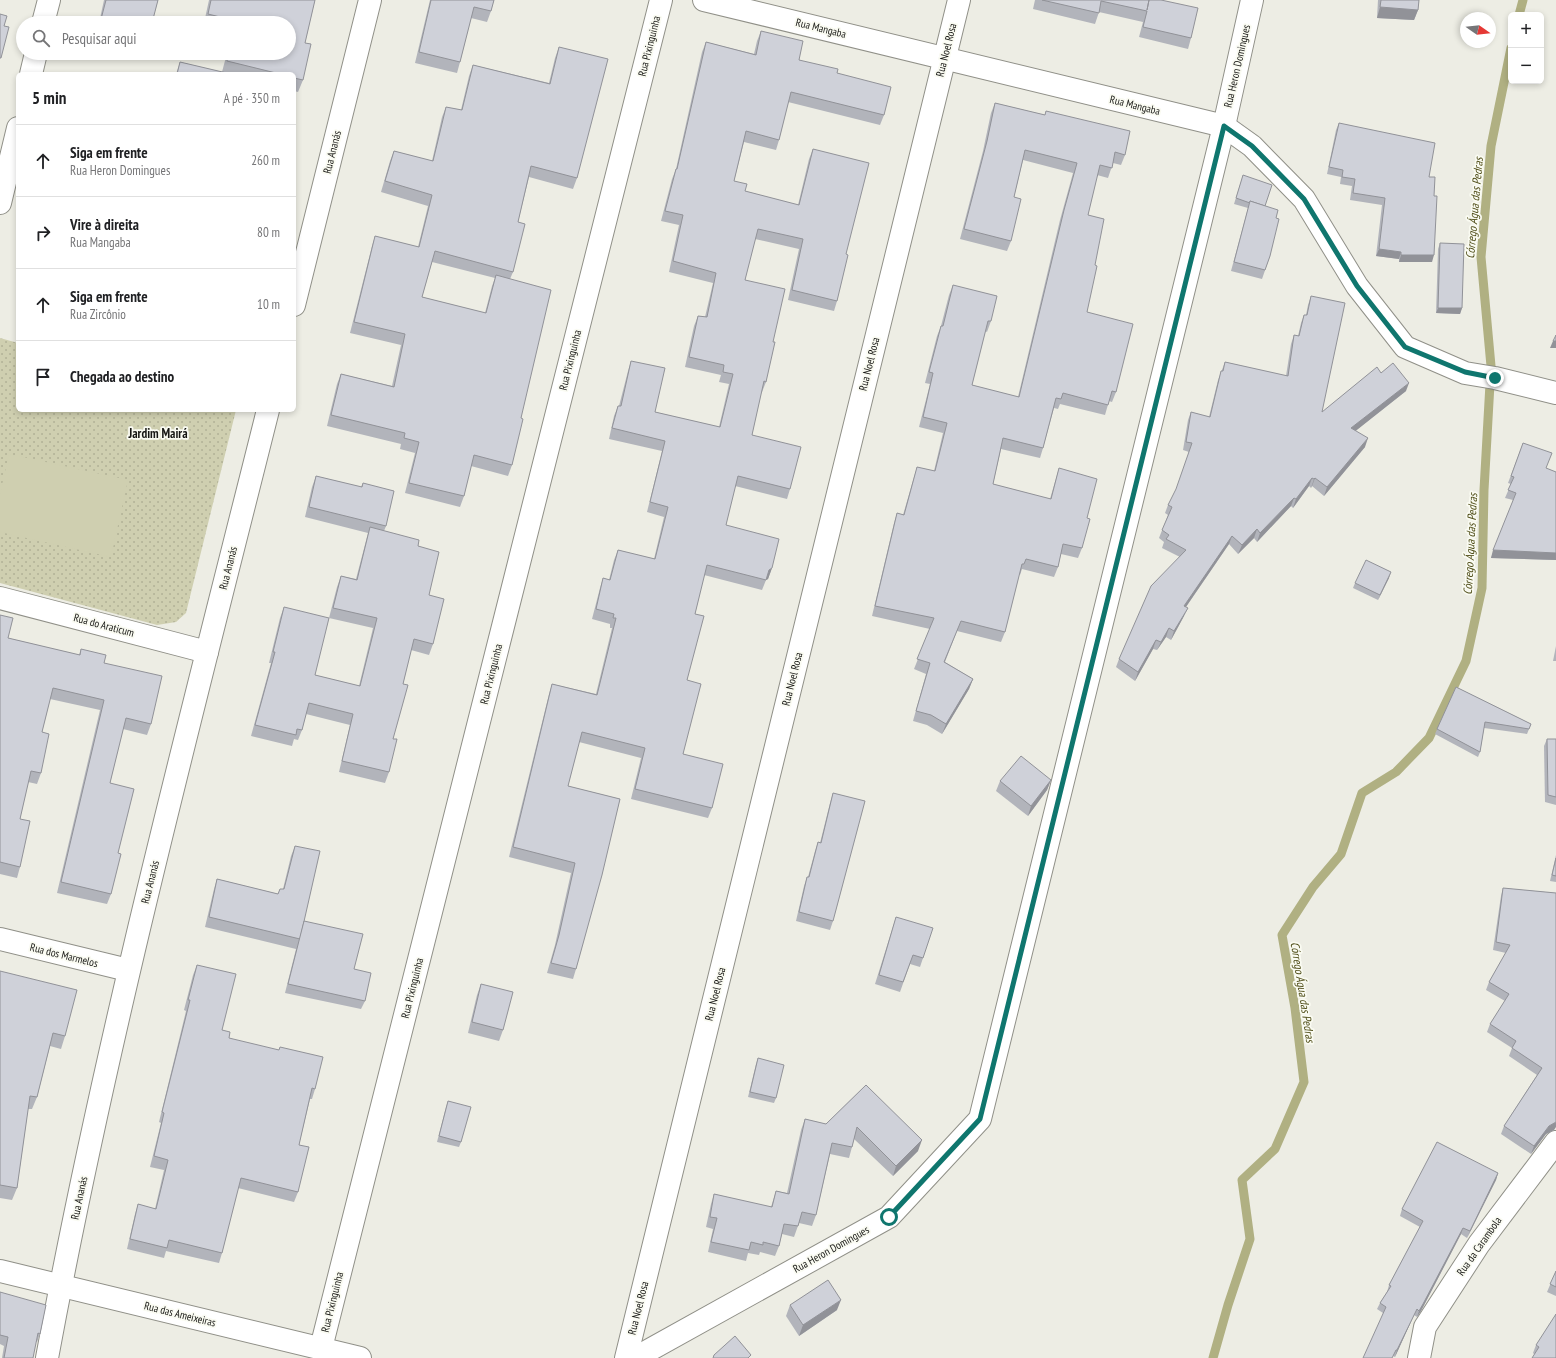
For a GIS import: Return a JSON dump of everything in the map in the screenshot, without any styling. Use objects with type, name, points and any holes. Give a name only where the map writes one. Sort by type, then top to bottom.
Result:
[{"type":"street","points":[[45,16],[49,0]]},
{"type":"street","name":"Rua Ananás","points":[[296,296],[370,0]]},
{"type":"street","name":"Rua Pixinguinha","points":[[321,1348],[661,0]]},
{"type":"street","name":"Rua Mangaba","points":[[704,0],[1224,126],[1252,146],[1304,199],[1357,286],[1405,347],[1465,372],[1556,393]]},
{"type":"street","name":"Rua Noel Rosa","points":[[626,1358],[959,0]]},
{"type":"street","name":"Rua Heron Domingues","points":[[635,1358],[889,1217],[980,1119],[1224,126],[1252,0]]},
{"type":"street","points":[[31,72],[34,60]]},
{"type":"street","points":[[0,203],[16,136]]},
{"type":"street","name":"Rua Ananás","points":[[47,1358],[60,1285],[128,970],[267,412]]},
{"type":"street","name":"Rua do Araticum","points":[[0,598],[207,652]]},
{"type":"street","name":"Rua dos Marmelos","points":[[0,939],[128,970]]},
{"type":"street","name":"Rua da Carambola","points":[[1419,1358],[1425,1327],[1479,1244],[1553,1153]]},
{"type":"street","name":"Rua das Ameixeiras","points":[[0,1271],[360,1358]]},
{"type":"green space","points":[[0,338],[16,342],[16,412],[236,412],[186,613],[176,622],[157,625],[0,583]]},
{"type":"green space","points":[[9,454],[128,480],[111,557],[0,532],[0,494]]},
{"type":"building","points":[[106,0],[158,0],[154,16],[102,16]]},
{"type":"building","points":[[211,0],[315,0],[305,43],[311,44],[303,80],[296,78],[296,72],[272,72],[227,61],[296,60],[296,16],[216,16],[208,14]]},
{"type":"building","points":[[431,0],[494,0],[491,11],[474,7],[460,62],[419,52]]},
{"type":"building","points":[[1042,0],[1161,0],[1198,8],[1191,38],[1143,27],[1147,11],[1101,1],[1099,13]]},
{"type":"building","points":[[1381,0],[1419,0],[1418,10],[1380,7]]},
{"type":"building","points":[[0,14],[7,16],[4,26],[9,27],[1,58],[0,58]]},
{"type":"building","points":[[761,31],[803,41],[799,60],[838,69],[837,73],[891,87],[884,115],[791,92],[779,140],[746,131],[734,181],[747,184],[745,191],[799,205],[813,149],[869,163],[846,254],[848,255],[837,301],[792,290],[803,239],[758,229],[745,280],[785,289],[766,382],[764,381],[752,435],[801,447],[790,489],[738,476],[726,525],[779,539],[772,568],[769,570],[766,580],[707,565],[695,614],[704,616],[687,680],[701,684],[683,754],[723,764],[712,808],[635,789],[645,748],[582,732],[568,786],[620,799],[602,875],[576,969],[551,963],[559,935],[575,863],[513,847],[552,684],[597,695],[616,618],[613,618],[614,614],[596,609],[603,578],[610,580],[618,550],[655,559],[668,507],[650,502],[665,441],[612,428],[618,406],[621,406],[631,361],[665,368],[655,412],[720,427],[733,374],[723,372],[724,365],[689,357],[698,316],[707,317],[716,273],[673,261],[683,215],[665,211],[677,169],[706,42],[756,55]]},
{"type":"building","points":[[559,47],[608,59],[577,178],[531,166],[518,222],[525,224],[513,272],[435,251],[422,297],[486,313],[496,275],[551,290],[521,418],[523,419],[512,465],[474,455],[464,496],[409,483],[419,442],[404,438],[405,433],[331,415],[341,374],[394,387],[405,334],[354,322],[375,236],[419,247],[432,195],[385,181],[394,151],[433,161],[446,107],[462,110],[473,65],[550,84]]},
{"type":"building","points":[[180,62],[222,72],[178,72]]},
{"type":"building","points":[[995,103],[1045,115],[1046,111],[1130,131],[1125,155],[1115,152],[1112,168],[1100,165],[1088,215],[1104,219],[1095,265],[1097,266],[1087,312],[1133,324],[1116,392],[1112,391],[1108,405],[1063,393],[1061,399],[1056,398],[1043,448],[1003,438],[993,484],[1051,499],[1059,468],[1097,479],[1087,518],[1090,519],[1082,548],[1063,544],[1058,567],[1026,559],[1024,564],[1022,564],[1005,632],[961,621],[944,662],[973,679],[946,724],[931,715],[916,711],[930,663],[917,659],[934,618],[875,606],[897,513],[904,515],[917,467],[935,471],[947,423],[923,417],[933,373],[929,372],[941,326],[943,326],[953,285],[997,296],[991,321],[988,321],[972,385],[1019,397],[1064,210],[1077,163],[1025,150],[1014,197],[1021,199],[1011,241],[964,229],[987,141]]},
{"type":"building","points":[[1339,123],[1435,143],[1429,177],[1435,177],[1434,196],[1437,196],[1434,255],[1401,255],[1401,252],[1379,249],[1385,198],[1353,193],[1355,179],[1342,177],[1343,170],[1329,167]]},
{"type":"building","points":[[1243,175],[1272,185],[1265,206],[1236,198]]},
{"type":"building","points":[[1250,201],[1278,210],[1276,218],[1279,219],[1265,270],[1234,262]]},
{"type":"building","points":[[1440,243],[1464,244],[1462,308],[1438,308]]},
{"type":"building","points":[[1311,296],[1345,303],[1322,412],[1377,367],[1381,373],[1393,363],[1409,383],[1351,428],[1368,438],[1327,487],[1315,478],[1312,478],[1296,499],[1294,498],[1260,533],[1257,529],[1242,545],[1232,536],[1184,606],[1188,608],[1174,631],[1169,628],[1161,642],[1156,640],[1138,672],[1119,659],[1151,586],[1186,550],[1166,539],[1169,535],[1162,530],[1172,507],[1168,505],[1176,489],[1192,443],[1186,442],[1191,412],[1210,417],[1221,371],[1223,371],[1225,362],[1288,376],[1294,335],[1299,336],[1304,315],[1307,315]]},
{"type":"building","points":[[1523,443],[1552,453],[1546,468],[1556,472],[1556,553],[1493,550],[1516,493],[1508,490],[1514,477],[1511,476]]},
{"type":"building","points":[[316,476],[362,487],[363,483],[394,491],[386,526],[309,507]]},
{"type":"building","points":[[370,527],[419,540],[418,546],[439,552],[429,595],[444,599],[433,644],[414,639],[403,684],[408,685],[393,739],[397,739],[389,772],[342,761],[353,714],[309,703],[302,730],[297,729],[296,735],[255,725],[275,652],[273,652],[284,607],[329,618],[315,675],[360,686],[377,618],[333,608],[341,576],[357,580]]},
{"type":"building","points":[[1366,560],[1391,572],[1380,595],[1355,583]]},
{"type":"building","points":[[0,615],[13,618],[8,638],[80,655],[81,649],[106,655],[104,663],[162,676],[151,724],[126,718],[110,783],[134,789],[118,853],[121,854],[111,894],[61,882],[104,700],[53,688],[42,732],[49,734],[41,773],[31,771],[20,819],[30,821],[20,867],[0,862]]},
{"type":"building","points":[[1456,687],[1531,724],[1529,729],[1485,722],[1480,752],[1437,729]]},
{"type":"building","points":[[1547,739],[1556,739],[1556,797],[1548,795]]},
{"type":"building","points":[[1021,756],[1051,780],[1031,806],[1000,781]]},
{"type":"building","points":[[833,793],[865,801],[833,921],[799,912],[807,877],[809,877],[818,842],[821,843]]},
{"type":"building","points":[[295,846],[320,851],[300,939],[209,917],[217,879],[278,894],[280,889],[284,889]]},
{"type":"building","points":[[1556,858],[1556,876],[1552,875]]},
{"type":"building","points":[[1503,888],[1556,893],[1556,1122],[1549,1126],[1534,1146],[1504,1126],[1542,1068],[1512,1048],[1516,1041],[1490,1024],[1509,994],[1489,982],[1510,945],[1496,942]]},
{"type":"building","points":[[896,917],[933,928],[923,958],[913,955],[903,982],[879,975]]},
{"type":"building","points":[[304,921],[363,934],[354,969],[371,973],[365,1001],[288,984]]},
{"type":"building","points":[[197,965],[236,974],[222,1030],[230,1032],[229,1038],[279,1050],[280,1047],[323,1057],[315,1089],[312,1088],[299,1145],[309,1147],[298,1192],[241,1178],[222,1253],[169,1240],[167,1248],[130,1239],[138,1204],[156,1209],[168,1160],[154,1156],[164,1113],[162,1112],[190,1000],[188,1000]]},
{"type":"building","points":[[0,971],[77,990],[65,1036],[53,1033],[37,1097],[30,1096],[17,1188],[0,1185]]},
{"type":"building","points":[[481,984],[513,992],[503,1030],[472,1022]]},
{"type":"building","points":[[758,1058],[784,1065],[776,1098],[750,1092]]},
{"type":"building","points":[[866,1085],[922,1140],[896,1166],[857,1127],[852,1147],[832,1143],[816,1215],[802,1212],[798,1226],[784,1224],[779,1246],[763,1242],[763,1245],[751,1242],[749,1250],[711,1242],[717,1218],[710,1217],[714,1194],[772,1207],[776,1191],[789,1194],[805,1119],[826,1124]]},
{"type":"building","points":[[448,1101],[471,1107],[461,1142],[439,1136]]},
{"type":"building","points":[[1437,1142],[1498,1173],[1470,1231],[1463,1228],[1419,1311],[1417,1309],[1392,1358],[1363,1358],[1386,1307],[1380,1303],[1391,1286],[1389,1285],[1423,1221],[1402,1209]]},
{"type":"building","points":[[1556,1271],[1556,1287],[1550,1284]]},
{"type":"building","points":[[828,1280],[841,1300],[803,1325],[790,1305]]},
{"type":"building","points":[[0,1292],[46,1305],[33,1358],[4,1358],[8,1337],[0,1335]]},
{"type":"building","points":[[1556,1314],[1556,1358],[1532,1358],[1539,1347],[1536,1345]]},
{"type":"building","points":[[735,1336],[751,1355],[748,1358],[713,1358],[714,1355]]},
{"type":"waterway","name":"Córrego Água das Pedras","points":[[1520,12],[1523,0]]},
{"type":"waterway","name":"Córrego Água das Pedras","points":[[1213,1358],[1228,1305],[1250,1239],[1242,1180],[1275,1149],[1304,1082],[1295,1008],[1282,935],[1313,887],[1341,854],[1362,793],[1396,772],[1429,738],[1466,661],[1482,588],[1484,490],[1491,366],[1481,257],[1491,146],[1508,63]]},
{"type":"district","name":"Jardim Mairá","points":[[158,433]]},
{"type":"route","points":[[889,1217],[980,1119],[1224,126],[1252,146],[1304,199],[1357,286],[1405,347],[1465,372],[1495,378]]}]
